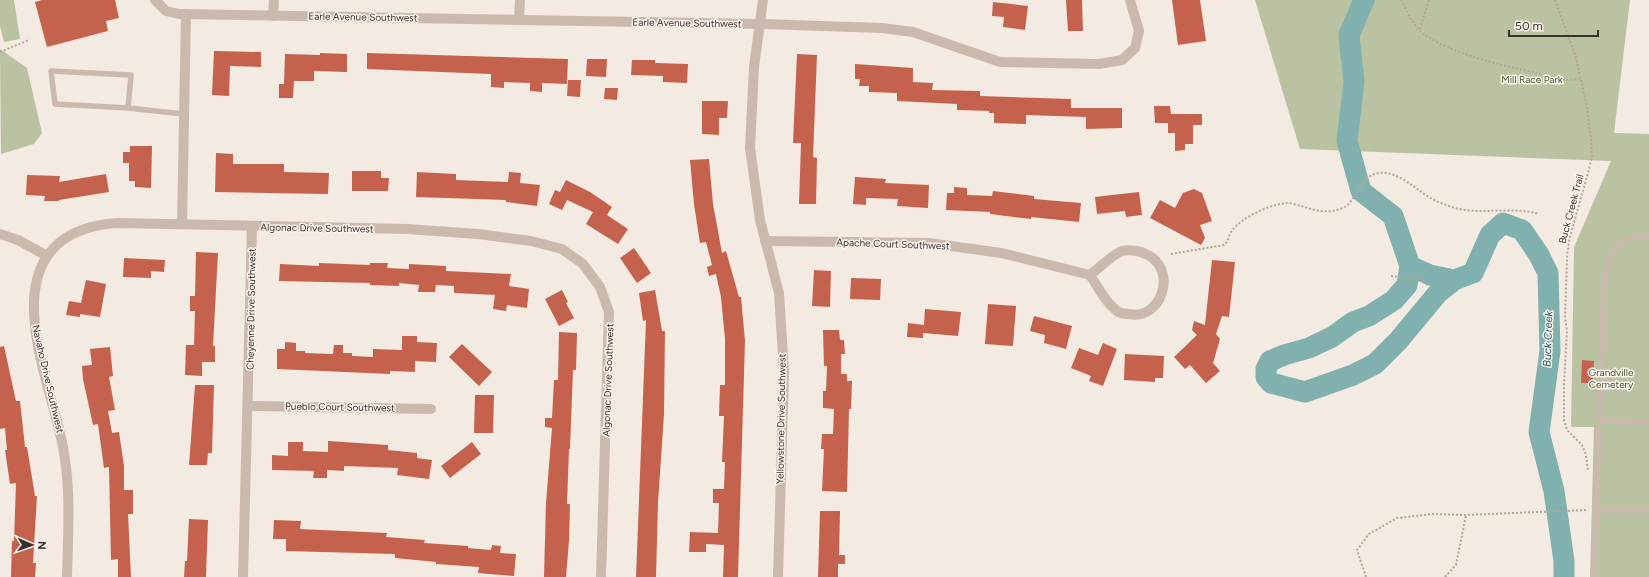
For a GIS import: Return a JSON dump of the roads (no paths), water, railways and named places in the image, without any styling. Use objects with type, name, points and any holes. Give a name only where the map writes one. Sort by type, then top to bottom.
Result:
[{"type":"street","name":"Earle Avenue Southwest","points":[[155,0],[166,11],[186,14],[759,24],[890,29],[914,32],[970,50],[983,57],[1000,62],[1099,64],[1122,60],[1135,48],[1139,31],[1131,3]]},
{"type":"street","points":[[273,16],[274,0]]},
{"type":"street","points":[[519,20],[520,0]]},
{"type":"street","name":"Yellowstone Drive Southwest","points":[[763,0],[759,24],[750,148],[760,220],[778,293],[784,372],[778,577]]},
{"type":"street","points":[[186,14],[182,224],[252,226]]},
{"type":"street","name":"Navaho Drive Southwest","points":[[67,577],[69,494],[65,460],[56,413],[46,382],[33,310],[36,281],[47,256],[52,249],[80,230],[95,225],[118,223],[182,224]]},
{"type":"street","name":"Cheyenne Drive Southwest","points":[[243,577],[249,406],[252,226]]},
{"type":"street","name":"Algonac Drive Southwest","points":[[252,226],[407,229],[478,234],[544,243],[562,249],[583,264],[594,278],[604,296],[609,312],[610,322],[601,577]]},
{"type":"street","points":[[0,234],[18,240],[47,256]]},
{"type":"street","name":"Apache Court Southwest","points":[[765,241],[936,244],[1001,253],[1090,275]]},
{"type":"street","points":[[1122,251],[1140,251],[1156,259],[1164,274],[1162,294],[1153,308],[1135,316],[1118,312],[1106,301],[1090,275],[1122,251]]},
{"type":"street","name":"Pueblo Court Southwest","points":[[249,406],[431,409]]},
{"type":"lane","points":[[128,108],[131,75],[51,71],[56,104],[128,108],[184,114]]},
{"type":"lane","points":[[1594,577],[1604,283],[1610,254],[1618,243],[1637,236],[1649,237]]},
{"type":"lane","points":[[1600,421],[1649,423]]},
{"type":"lane","points":[[1596,510],[1649,510]]},
{"type":"waterway","name":"Buck Creek","points":[[1364,0],[1349,35],[1354,82],[1347,141],[1361,191],[1393,216],[1410,266],[1430,275],[1454,280],[1473,273],[1490,235],[1503,223],[1522,230],[1539,255],[1548,273],[1550,351],[1539,432],[1554,491],[1564,561],[1564,577]]},
{"type":"waterway","name":"Buck Creek","points":[[1410,266],[1407,285],[1394,300],[1369,316],[1353,322],[1332,337],[1309,348],[1284,355],[1270,361],[1266,369],[1266,377],[1271,383],[1305,392],[1353,375],[1375,364],[1398,341],[1438,293],[1454,280]]},
{"type":"park label","name":"Mill Race Park","points":[[1532,79]]},
{"type":"park label","name":"Grandville Cemetery","points":[[1611,378]]}]
